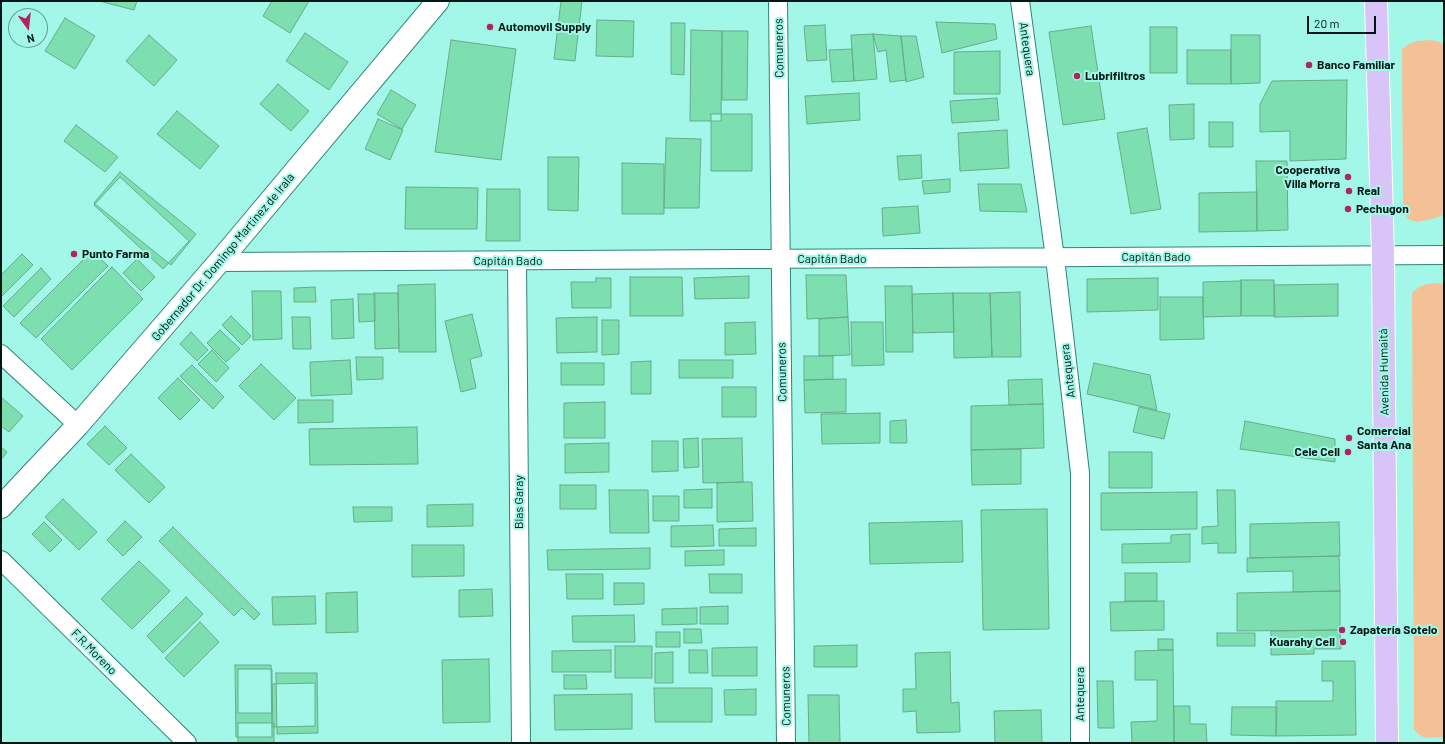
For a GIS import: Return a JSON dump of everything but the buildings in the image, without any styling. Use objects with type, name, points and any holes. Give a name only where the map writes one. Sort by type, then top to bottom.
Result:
[{"type":"main road","name":"Avenida Humaitá","points":[[1376,1],[1383,256],[1387,743]]},
{"type":"street","name":"Gobernador Dr. Domingo Martinez de Irala","points":[[1,507],[78,425],[219,262],[438,1]]},
{"type":"street","name":"Comuneros","points":[[778,1],[786,743]]},
{"type":"street","name":"Antequera","points":[[1020,1],[1055,258],[1080,473],[1080,743]]},
{"type":"street","name":"Capitán Bado","points":[[219,262],[1444,256]]},
{"type":"street","name":"Blas Garay","points":[[517,261],[521,743]]},
{"type":"street","points":[[1,354],[78,425]]},
{"type":"street","name":"F.R.Moreno","points":[[1,560],[187,743]]},
{"type":"shaded area","points":[[1431,40],[1440,42],[1444,46],[1444,213],[1441,216],[1432,219],[1417,222],[1408,219],[1403,211],[1402,49],[1417,41]]},
{"type":"shaded area","points":[[1427,284],[1444,284],[1444,737],[1425,738],[1418,734],[1414,729],[1412,293],[1419,287]]},
{"type":"place","name":"Automovil Supply","points":[[490,27]]},
{"type":"place","name":"Banco Familiar","points":[[1309,65]]},
{"type":"place","name":"Lubrifiltros","points":[[1077,76]]},
{"type":"place","name":"Cooperativa Villa Morra","points":[[1348,177]]},
{"type":"place","name":"Real","points":[[1349,191]]},
{"type":"place","name":"Pechugon","points":[[1348,209]]},
{"type":"place","name":"Punto Farma","points":[[74,254]]},
{"type":"place","name":"Comercial Santa Ana","points":[[1349,438]]},
{"type":"place","name":"Cele Cell","points":[[1348,452]]},
{"type":"place","name":"Zapatería Sotelo","points":[[1342,630]]},
{"type":"place","name":"Kuarahy Cell","points":[[1343,642]]}]
